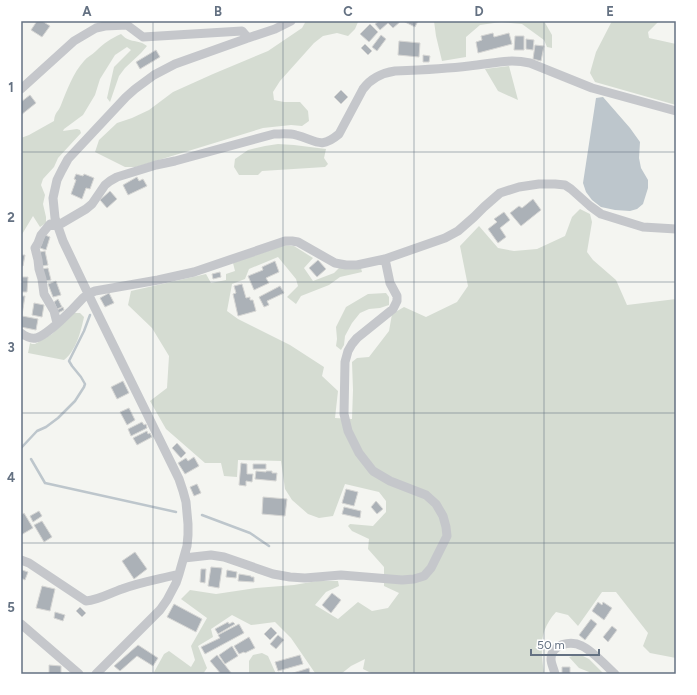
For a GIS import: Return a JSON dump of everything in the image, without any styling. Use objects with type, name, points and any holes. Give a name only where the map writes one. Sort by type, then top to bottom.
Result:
[{"type":"street","points":[[96,674],[160,610],[172,591],[179,574],[187,546],[187,509],[183,491],[169,460],[88,294],[57,226],[53,198],[57,180],[68,159],[126,97],[145,81],[175,64],[276,29],[291,21]]},
{"type":"street","points":[[21,90],[74,41],[96,28],[127,25],[143,37],[242,31],[248,38]]},
{"type":"street","points":[[57,323],[54,311],[44,294],[35,248],[40,235],[50,224],[57,226],[86,209],[92,204],[105,185],[117,177],[156,165],[274,134],[286,133],[315,142],[325,143],[339,134],[366,84],[370,80],[384,73],[469,66],[510,60],[520,61],[530,63],[592,88],[676,111]]},
{"type":"street","points":[[21,333],[24,336],[36,338],[52,329],[83,298],[95,291],[194,272],[286,240],[298,242],[335,263],[357,265],[385,258],[445,238],[458,231],[500,193],[520,187],[539,184],[565,185],[601,214],[643,227],[676,229]]},
{"type":"street","points":[[184,558],[211,555],[224,557],[273,574],[290,577],[341,575],[402,580],[424,576],[431,568],[447,536],[443,516],[436,504],[426,495],[390,481],[373,471],[359,453],[348,431],[344,414],[345,362],[348,351],[357,338],[393,309],[397,301],[397,296],[390,284],[385,258]]},
{"type":"street","points":[[21,560],[29,563],[86,601],[93,601],[122,589],[179,574]]},
{"type":"street","points":[[21,624],[79,674]]},
{"type":"street","points":[[555,674],[551,658],[554,650],[565,644],[574,644],[587,649],[615,674]]},
{"type":"shaded area","points":[[306,21],[358,22],[355,29],[348,36],[337,33],[323,36],[314,43],[280,81],[273,92],[274,100],[284,102],[300,102],[308,111],[309,121],[302,126],[291,125],[263,128],[136,167],[125,167],[95,152],[99,140],[117,123],[149,110],[173,92],[268,51],[302,28]]},
{"type":"shaded area","points":[[434,21],[544,21],[552,35],[552,48],[547,47],[544,40],[522,24],[501,22],[480,25],[466,37],[466,57],[442,61]]},
{"type":"shaded area","points":[[612,21],[659,21],[648,32],[649,38],[676,44],[676,105],[595,82],[590,73],[596,52]]},
{"type":"shaded area","points":[[121,34],[127,39],[141,42],[147,46],[119,76],[110,102],[107,98],[114,67],[131,50],[127,47],[115,55],[100,79],[95,95],[83,115],[64,129],[63,131],[77,129],[80,130],[81,133],[58,158],[54,167],[43,179],[41,185],[45,195],[43,204],[46,223],[40,227],[33,216],[21,236],[21,138],[54,121],[55,115],[60,108],[71,82],[80,66],[87,58],[110,39]]},
{"type":"shaded area","points":[[509,66],[518,100],[498,91],[485,69]]},
{"type":"shaded area","points":[[603,97],[640,142],[639,158],[641,168],[648,180],[648,188],[643,204],[637,209],[630,211],[601,207],[592,200],[586,192],[583,183],[596,98]]},
{"type":"shaded area","points":[[278,144],[326,149],[324,158],[328,164],[325,167],[262,171],[258,175],[239,175],[234,167],[235,159],[248,150]]},
{"type":"shaded area","points":[[580,209],[590,214],[592,222],[587,252],[593,260],[616,280],[627,305],[676,299],[676,658],[650,653],[643,646],[648,633],[616,592],[602,592],[578,626],[568,615],[556,612],[550,619],[542,641],[544,674],[373,674],[363,669],[365,659],[351,666],[341,674],[319,674],[315,673],[291,638],[275,622],[251,625],[232,615],[211,629],[213,637],[198,646],[207,668],[203,674],[153,674],[164,654],[169,651],[191,667],[195,660],[191,646],[207,618],[181,599],[190,590],[216,594],[317,581],[338,581],[339,586],[326,592],[315,605],[338,619],[358,602],[372,611],[388,608],[399,593],[384,586],[384,567],[368,549],[369,539],[352,531],[348,526],[350,524],[373,526],[386,512],[386,501],[379,492],[345,484],[333,516],[319,518],[308,514],[292,500],[285,489],[281,461],[238,460],[237,477],[224,476],[221,463],[205,463],[166,429],[150,401],[167,388],[169,356],[152,328],[128,305],[131,291],[206,274],[211,283],[226,280],[226,274],[235,271],[233,263],[285,245],[294,246],[313,258],[304,268],[313,281],[334,273],[339,268],[361,268],[362,272],[340,277],[329,285],[301,296],[296,304],[287,297],[298,286],[296,279],[278,257],[249,269],[245,279],[232,284],[227,311],[238,319],[290,345],[324,367],[322,376],[338,391],[335,418],[352,419],[352,362],[357,358],[369,357],[389,331],[392,314],[404,307],[426,317],[457,302],[468,286],[460,246],[479,226],[498,248],[514,251],[537,249],[565,236],[572,217]]},
{"type":"shaded area","points":[[386,293],[389,297],[389,305],[369,309],[360,313],[352,323],[345,336],[344,345],[341,350],[336,346],[336,327],[346,307],[368,294]]},
{"type":"shaded area","points":[[73,313],[80,313],[84,317],[80,334],[75,346],[64,360],[28,353],[30,343],[35,344],[52,334]]},
{"type":"shaded area","points":[[262,653],[268,656],[276,674],[249,674],[249,661],[253,655]]},
{"type":"shaded area","points":[[579,654],[589,659],[604,674],[590,674],[589,672],[579,668],[569,657]]},
{"type":"building","points":[[37,21],[42,21],[50,26],[42,37],[31,30]]},
{"type":"building","points":[[379,21],[400,22],[393,28],[388,23],[380,30],[375,24]]},
{"type":"building","points":[[403,21],[418,21],[415,27]]},
{"type":"building","points":[[370,24],[378,32],[369,42],[360,34]]},
{"type":"building","points":[[493,33],[494,37],[509,33],[512,44],[478,53],[476,42],[482,40],[481,36]]},
{"type":"building","points":[[381,35],[386,39],[377,51],[372,47]]},
{"type":"building","points":[[515,36],[524,36],[524,50],[514,50]]},
{"type":"building","points":[[526,39],[534,40],[533,50],[526,49]]},
{"type":"building","points":[[399,41],[420,43],[419,57],[398,55]]},
{"type":"building","points":[[365,44],[372,51],[368,55],[361,48]]},
{"type":"building","points":[[535,45],[544,46],[541,61],[533,59]]},
{"type":"building","points":[[156,50],[160,57],[140,69],[136,62]]},
{"type":"building","points":[[423,55],[430,56],[429,62],[423,62]]},
{"type":"building","points":[[341,90],[348,97],[341,104],[334,97]]},
{"type":"building","points":[[30,95],[36,103],[21,115],[21,102]]},
{"type":"building","points":[[76,174],[83,176],[84,174],[94,178],[90,189],[86,188],[82,199],[71,194],[76,180],[74,179]]},
{"type":"building","points":[[137,177],[139,181],[143,179],[147,186],[128,195],[123,185]]},
{"type":"building","points":[[110,191],[117,199],[107,208],[100,200]]},
{"type":"building","points":[[533,199],[541,210],[521,226],[510,213],[519,206],[522,208]]},
{"type":"building","points":[[504,212],[510,220],[500,228],[506,237],[498,243],[488,229],[497,222],[494,219]]},
{"type":"building","points":[[45,235],[50,237],[46,250],[40,248]]},
{"type":"building","points":[[45,251],[48,265],[42,266],[40,252]]},
{"type":"building","points":[[21,255],[25,255],[23,266],[21,266]]},
{"type":"building","points":[[318,260],[326,269],[317,277],[309,268]]},
{"type":"building","points":[[275,261],[279,272],[266,278],[269,283],[254,290],[248,276],[263,270],[262,267]]},
{"type":"building","points":[[48,268],[51,280],[45,281],[42,269]]},
{"type":"building","points":[[220,272],[221,277],[213,279],[212,274]]},
{"type":"building","points":[[21,277],[28,277],[27,292],[21,292]]},
{"type":"building","points":[[56,281],[61,295],[53,297],[48,284]]},
{"type":"building","points":[[242,284],[246,298],[250,297],[250,300],[253,300],[256,311],[238,316],[233,294],[236,293],[234,286]]},
{"type":"building","points":[[280,286],[284,293],[267,301],[269,305],[264,307],[259,297]]},
{"type":"building","points":[[109,293],[114,303],[105,307],[100,298]]},
{"type":"building","points":[[21,296],[25,296],[22,315],[21,314]]},
{"type":"building","points":[[58,299],[62,307],[57,309],[54,302]]},
{"type":"building","points":[[34,303],[44,305],[42,317],[32,315]]},
{"type":"building","points":[[63,307],[64,310],[58,313],[57,310]]},
{"type":"building","points":[[22,316],[38,319],[36,330],[21,327]]},
{"type":"building","points":[[123,381],[129,393],[117,399],[111,387]]},
{"type":"building","points":[[129,408],[135,420],[127,425],[120,412]]},
{"type":"building","points":[[142,422],[144,425],[146,424],[147,428],[131,436],[128,429]]},
{"type":"building","points":[[147,431],[152,437],[137,445],[133,438]]},
{"type":"building","points":[[177,443],[186,453],[181,458],[172,448]]},
{"type":"building","points":[[194,457],[199,466],[185,474],[178,463],[186,458],[188,461]]},
{"type":"building","points":[[241,463],[247,464],[247,474],[253,474],[252,482],[246,481],[246,486],[239,485]]},
{"type":"building","points":[[253,464],[266,464],[266,469],[253,469]]},
{"type":"building","points":[[256,471],[272,471],[272,473],[277,473],[276,481],[255,479]]},
{"type":"building","points":[[197,484],[201,493],[194,496],[190,487]]},
{"type":"building","points":[[346,489],[358,492],[354,506],[342,503]]},
{"type":"building","points":[[263,497],[287,499],[285,516],[262,514]]},
{"type":"building","points":[[376,501],[383,509],[377,514],[371,507]]},
{"type":"building","points":[[344,507],[361,511],[360,518],[342,514]]},
{"type":"building","points":[[39,511],[42,516],[33,522],[30,516]]},
{"type":"building","points":[[24,513],[33,528],[21,535],[21,515]]},
{"type":"building","points":[[42,521],[52,537],[44,542],[34,525]]},
{"type":"building","points":[[135,552],[147,569],[134,579],[122,561]]},
{"type":"building","points":[[211,567],[222,568],[219,588],[208,586]]},
{"type":"building","points":[[201,569],[206,569],[205,583],[200,582]]},
{"type":"building","points":[[22,570],[28,572],[25,580],[21,578]]},
{"type":"building","points":[[227,570],[237,572],[236,578],[226,577]]},
{"type":"building","points":[[239,574],[254,577],[254,582],[238,581]]},
{"type":"building","points":[[42,586],[55,589],[50,611],[36,608]]},
{"type":"building","points":[[332,593],[341,600],[331,613],[322,605]]},
{"type":"building","points":[[598,602],[602,605],[603,602],[612,608],[604,620],[592,611]]},
{"type":"building","points":[[174,604],[202,619],[196,632],[167,617]]},
{"type":"building","points":[[80,607],[86,613],[82,617],[76,611]]},
{"type":"building","points":[[55,612],[65,615],[63,621],[54,618]]},
{"type":"building","points":[[591,619],[597,624],[585,640],[579,635]]},
{"type":"building","points":[[228,622],[229,624],[233,622],[235,624],[218,634],[215,629]]},
{"type":"building","points":[[239,624],[244,633],[205,654],[201,647],[220,638],[218,635]]},
{"type":"building","points":[[612,626],[617,630],[608,642],[603,637]]},
{"type":"building","points":[[271,627],[277,633],[270,640],[264,634]]},
{"type":"building","points":[[278,635],[284,640],[276,649],[270,644]]},
{"type":"building","points":[[249,637],[255,648],[239,654],[234,646]]},
{"type":"building","points":[[138,645],[158,658],[153,666],[137,656],[120,671],[114,666]]},
{"type":"building","points":[[232,646],[238,656],[225,664],[219,655]]},
{"type":"building","points":[[217,655],[232,674],[221,674],[210,661]]},
{"type":"building","points":[[300,655],[303,664],[278,671],[275,662]]},
{"type":"building","points":[[49,665],[61,666],[61,674],[49,674]]},
{"type":"building","points":[[562,667],[570,667],[570,674],[562,674]]},
{"type":"building","points":[[309,668],[310,674],[290,674]]},
{"type":"waterway","points":[[21,446],[22,447],[37,431],[46,427],[58,418],[75,401],[84,387],[85,384],[81,377],[69,361],[90,315]]},
{"type":"waterway","points":[[31,459],[45,483],[176,512]]},
{"type":"waterway","points":[[202,515],[250,533],[269,546]]}]
